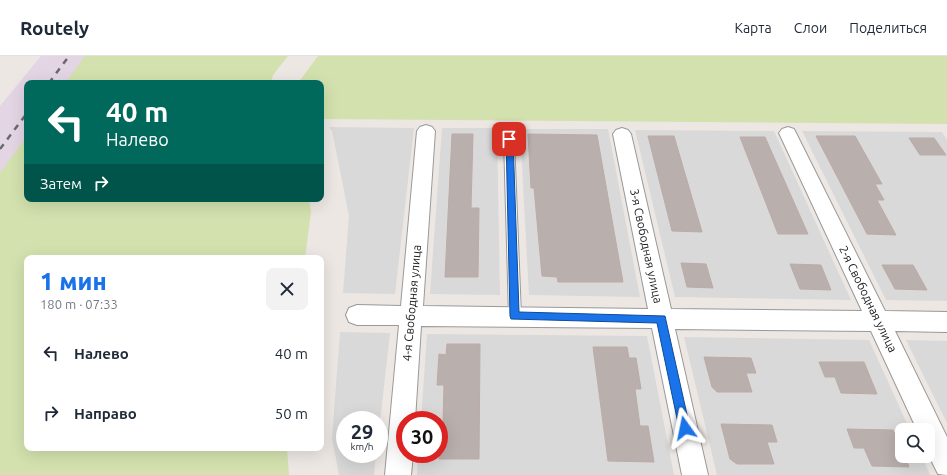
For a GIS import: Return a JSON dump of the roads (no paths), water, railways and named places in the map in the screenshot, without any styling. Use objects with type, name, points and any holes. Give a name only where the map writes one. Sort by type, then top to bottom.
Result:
[{"type":"street","name":"4-я Свободная улица","points":[[398,475],[426,131]]},
{"type":"street","name":"2-я Свободная улица","points":[[788,133],[947,465]]},
{"type":"street","name":"3-я Свободная улица","points":[[622,134],[695,475]]},
{"type":"street","points":[[357,315],[947,322]]},
{"type":"lane","points":[[509,139],[515,316]]},
{"type":"railway","points":[[51,80],[69,56]]},
{"type":"railway","points":[[0,149],[24,117]]}]
